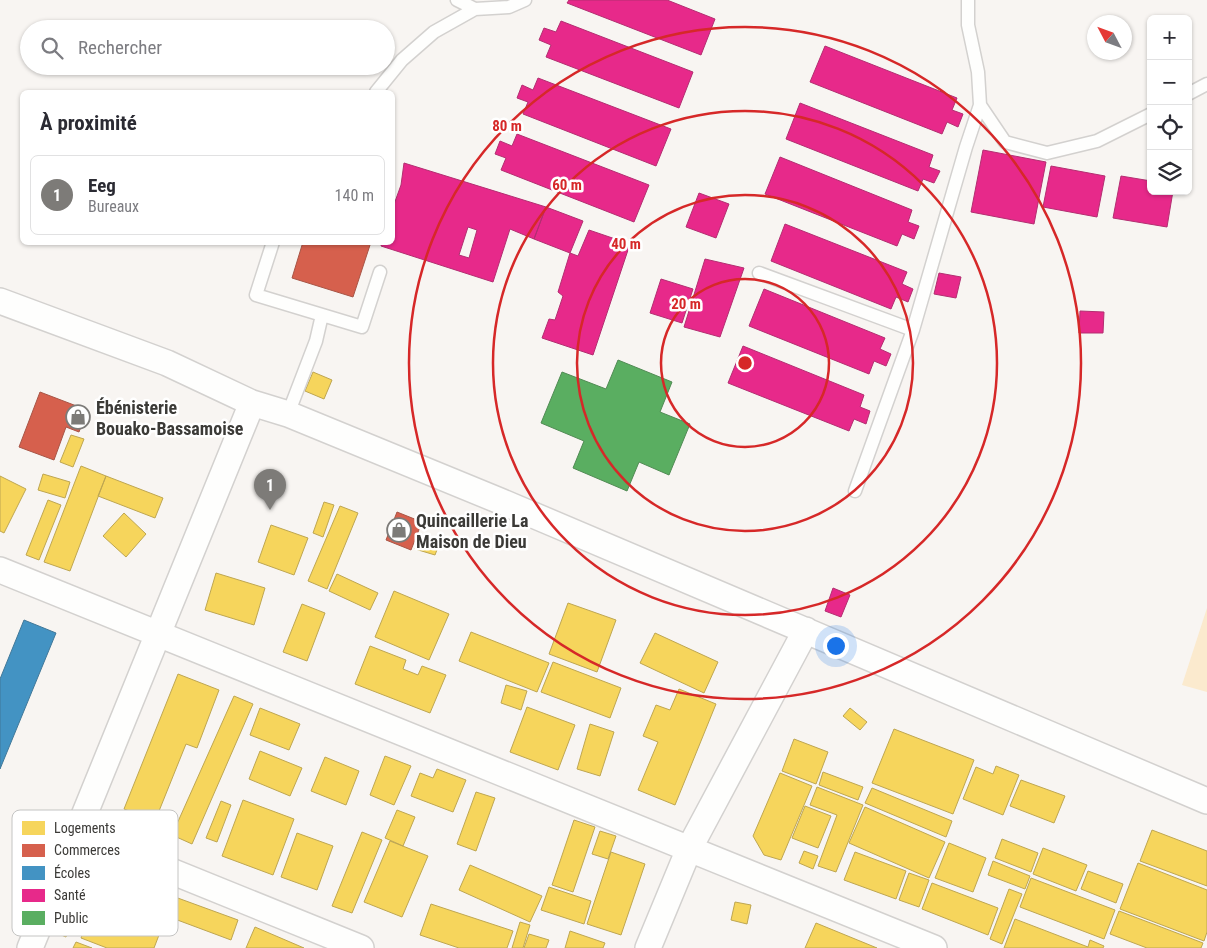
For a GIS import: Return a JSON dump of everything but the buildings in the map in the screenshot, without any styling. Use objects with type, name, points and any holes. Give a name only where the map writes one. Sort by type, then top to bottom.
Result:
[{"type":"street","points":[[0,301],[167,363],[252,404],[288,414],[806,630],[1207,801]]},
{"type":"street","points":[[86,810],[252,404]]},
{"type":"street","points":[[0,570],[934,948]]},
{"type":"street","points":[[648,948],[689,849],[806,630]]},
{"type":"street","points":[[178,874],[361,948]]},
{"type":"street","points":[[30,948],[35,936]]},
{"type":"lane","points":[[457,0],[475,9]]},
{"type":"lane","points":[[395,69],[434,32],[475,9],[508,7],[524,0]]},
{"type":"lane","points":[[855,491],[913,330],[980,105],[978,72],[968,25],[968,0]]},
{"type":"lane","points":[[378,90],[390,75]]},
{"type":"lane","points":[[1192,92],[1207,84]]},
{"type":"lane","points":[[980,105],[1005,142],[1047,153],[1097,141],[1147,116]]},
{"type":"lane","points":[[272,245],[256,295],[362,328],[380,272]]},
{"type":"lane","points":[[759,272],[913,330]]},
{"type":"lane","points":[[288,414],[316,341],[322,315]]},
{"type":"shaded area","points":[[1207,608],[1207,692],[1182,685]]},
{"type":"place","name":"Ébénisterie Bouako-Bassamoise","points":[[78,417]]},
{"type":"place","name":"Eeg","points":[[270,510]]},
{"type":"place","name":"Quincaillerie La Maison de Dieu","points":[[399,530]]}]
